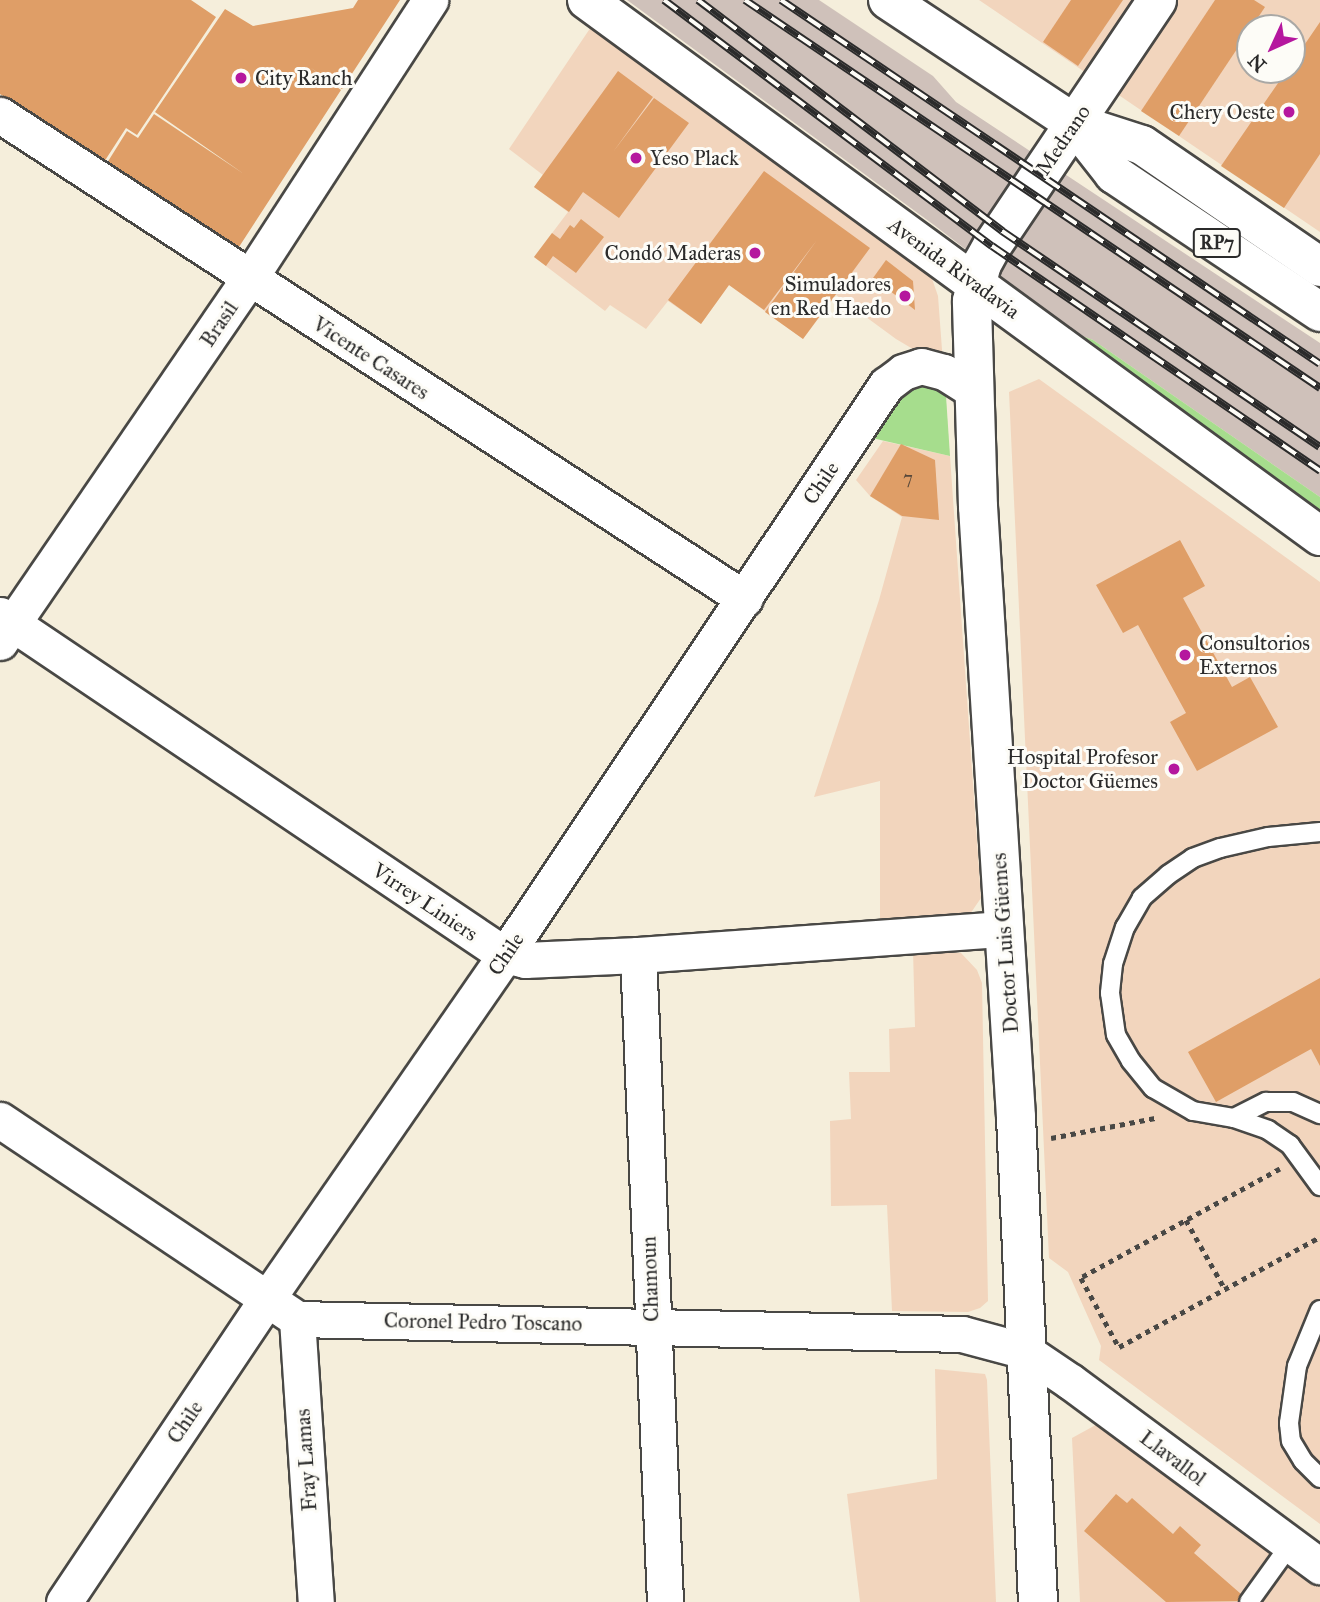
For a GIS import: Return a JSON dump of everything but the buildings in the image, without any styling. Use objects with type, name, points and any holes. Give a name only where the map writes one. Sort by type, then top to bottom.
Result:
[{"type":"main road","name":"Avenida Rivadavia","points":[[587,0],[1320,536]]},
{"type":"main road","name":"RP7","points":[[888,0],[1074,124],[1142,145],[1320,267]]},
{"type":"main road","name":"Medrano","points":[[976,284],[992,246],[1157,0]]},
{"type":"main road","name":"RP7","points":[[1074,124],[1114,174],[1320,312]]},
{"type":"main road","name":"Doctor Luis Güemes","points":[[976,284],[972,301],[978,507],[1016,1117],[1038,1602]]},
{"type":"street","name":"Brasil","points":[[4,627],[249,279],[430,0]]},
{"type":"street","name":"Vicente Casares","points":[[0,115],[249,279],[745,598]]},
{"type":"street","name":"Chile","points":[[64,1602],[267,1300],[505,955],[886,385],[903,372],[921,366],[944,372],[974,391]]},
{"type":"street","name":"Virrey Liniers","points":[[4,627],[505,955],[525,960],[638,955],[1003,929]]},
{"type":"street","name":"Chamoun","points":[[638,955],[651,1325],[665,1602]]},
{"type":"street","points":[[0,1120],[297,1319]]},
{"type":"street","name":"Coronel Pedro Toscano","points":[[297,1319],[962,1334],[1025,1351]]},
{"type":"street","name":"Fray Lamas","points":[[297,1319],[316,1602]]},
{"type":"street","name":"Llavallol","points":[[1025,1351],[1320,1566]]},
{"type":"lane","points":[[1318,835],[1268,837],[1220,848],[1193,858],[1168,875],[1142,898],[1125,927],[1113,964],[1110,993],[1116,1035],[1131,1062],[1153,1088],[1193,1111],[1234,1118],[1268,1130],[1290,1145],[1320,1186]]},
{"type":"lane","points":[[1234,1118],[1266,1102],[1293,1102],[1320,1114]]},
{"type":"lane","points":[[1320,1310],[1316,1330],[1297,1366],[1289,1423],[1291,1440],[1303,1461],[1320,1478]]},
{"type":"lane","points":[[1248,1602],[1290,1545]]},
{"type":"path","points":[[1043,1140],[1193,1111]]},
{"type":"path","points":[[1300,1157],[1081,1278],[1119,1348],[1320,1237]]},
{"type":"path","points":[[1186,1220],[1225,1289]]},
{"type":"shaded area","points":[[627,0],[819,0],[933,76],[956,102],[1320,343],[1320,497],[1093,340],[1076,334],[934,225]]},
{"type":"shaded area","points":[[979,0],[1320,0],[1320,232]]},
{"type":"shaded area","points":[[595,21],[930,273],[938,296],[943,363],[938,364],[896,339],[836,295],[803,339],[729,285],[701,324],[668,301],[646,329],[610,305],[605,311],[534,257],[568,212],[534,187],[543,175],[509,149]]},
{"type":"shaded area","name":"Hospital Profesor Doctor Güemes","points":[[1039,379],[1320,582],[1320,1524],[1099,1360],[1101,1346],[1068,1272],[1049,1258],[1009,392]]},
{"type":"shaded area","points":[[883,441],[950,456],[981,898],[968,917],[880,922],[880,781],[814,797],[879,600],[902,517],[870,496],[856,480]]},
{"type":"shaded area","points":[[913,950],[961,953],[977,970],[982,983],[988,1301],[980,1308],[968,1312],[892,1311],[887,1205],[831,1206],[830,1121],[851,1119],[849,1072],[890,1072],[889,1029],[915,1027]]},
{"type":"shaded area","points":[[935,1369],[985,1374],[987,1380],[996,1602],[860,1602],[847,1494],[937,1479]]},
{"type":"shaded area","points":[[1112,1416],[1320,1577],[1320,1602],[1080,1602],[1072,1438]]},
{"type":"green space","points":[[1076,334],[1093,340],[1320,497],[1320,516]]},
{"type":"green space","points":[[914,381],[939,387],[946,396],[950,456],[872,438]]},
{"type":"railway","points":[[664,0],[992,246],[1320,471]]},
{"type":"railway","points":[[698,0],[1002,231],[1320,447]]},
{"type":"railway","points":[[745,0],[1320,388]]},
{"type":"railway","points":[[781,0],[1320,364]]},
{"type":"place","name":"City Ranch","points":[[241,78]]},
{"type":"place","name":"Chery Oeste","points":[[1289,112]]},
{"type":"place","name":"Yeso Plack","points":[[636,158]]},
{"type":"place","name":"Condó Maderas","points":[[755,253]]},
{"type":"place","name":"Simuladores en Red Haedo","points":[[905,296]]},
{"type":"place","name":"Consultorios Externos","points":[[1185,655]]},
{"type":"place","name":"Hospital Profesor Doctor Güemes","points":[[1174,769]]}]
